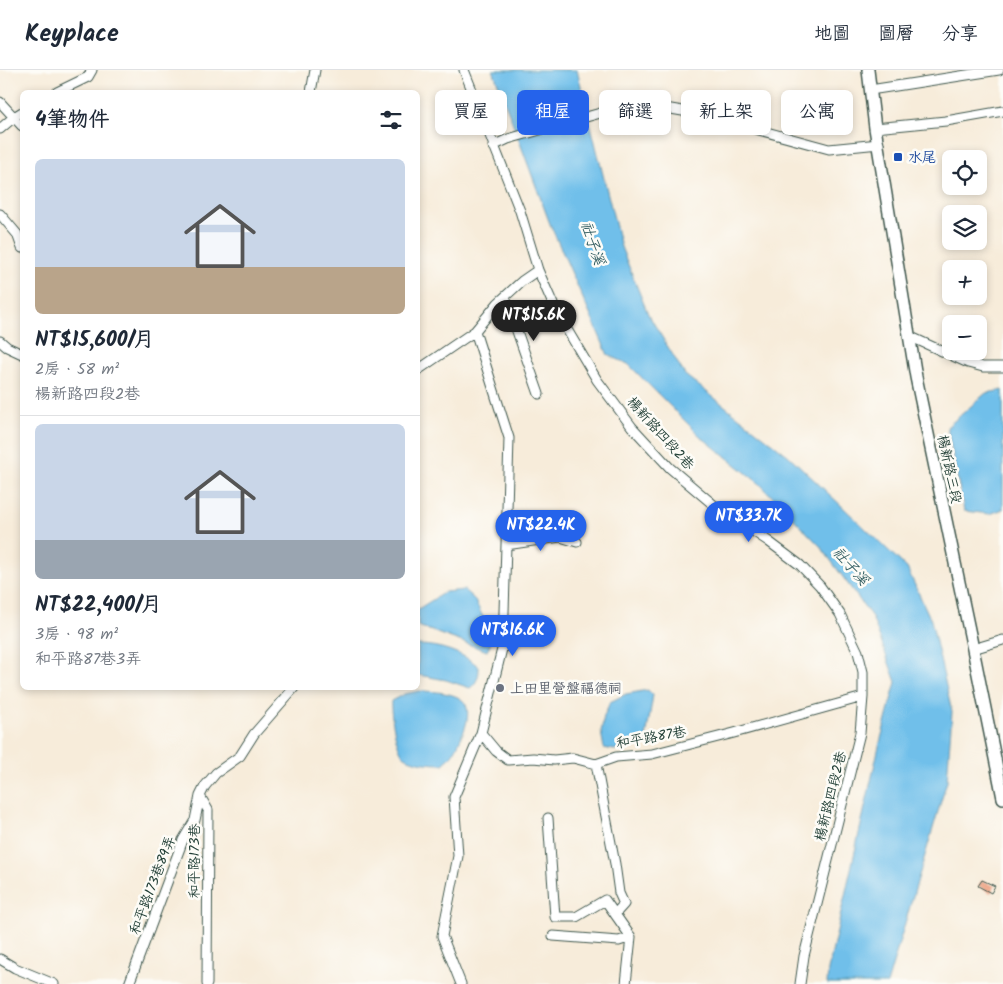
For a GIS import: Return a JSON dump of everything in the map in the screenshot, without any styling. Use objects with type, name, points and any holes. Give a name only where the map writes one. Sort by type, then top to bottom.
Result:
[{"type":"main road","name":"楊新路三段","points":[[868,70],[875,128],[916,377],[940,497],[974,649],[1003,798]]},
{"type":"street","points":[[61,90],[88,77],[92,70]]},
{"type":"street","points":[[311,90],[315,70]]},
{"type":"street","name":"楊新路四段2巷","points":[[464,70],[520,211],[538,270],[556,311],[597,380],[632,427],[670,468],[715,506],[800,565],[820,586],[840,614],[858,652],[863,672],[864,697],[860,733],[804,956],[800,984]]},
{"type":"street","points":[[870,90],[999,70]]},
{"type":"street","points":[[0,102],[20,124]]},
{"type":"street","points":[[493,146],[508,139],[636,103],[700,114],[829,149],[879,144]]},
{"type":"street","points":[[875,128],[946,121],[1003,111]]},
{"type":"street","points":[[0,129],[20,113]]},
{"type":"street","points":[[0,214],[17,234],[20,242]]},
{"type":"street","points":[[420,369],[475,331],[505,297],[522,281],[538,270]]},
{"type":"street","points":[[505,297],[538,394]]},
{"type":"street","points":[[461,984],[442,936],[458,856],[454,797],[481,733],[503,645],[506,545],[508,438],[475,331]]},
{"type":"street","points":[[909,336],[968,363],[983,367],[1003,367]]},
{"type":"street","points":[[0,341],[7,347],[20,353]]},
{"type":"street","points":[[506,545],[560,537],[577,542]]},
{"type":"street","points":[[974,649],[1003,640]]},
{"type":"street","points":[[200,796],[205,786],[216,773],[240,756],[254,734],[292,690]]},
{"type":"street","name":"和平路87巷","points":[[596,764],[616,757],[652,754],[864,697]]},
{"type":"street","points":[[481,733],[496,751],[508,760],[572,758],[596,764],[615,864],[618,893],[624,904],[615,914]]},
{"type":"street","name":"和平路173巷89弄","points":[[129,984],[183,840],[195,820],[200,796]]},
{"type":"street","name":"和平路173巷","points":[[200,796],[208,810],[207,984]]},
{"type":"street","points":[[548,818],[555,916],[576,917],[606,900],[631,937],[626,984]]},
{"type":"street","points":[[553,936],[619,942],[631,937]]},
{"type":"street","points":[[0,959],[15,968],[54,984]]},
{"type":"water","points":[[493,70],[577,70],[582,90],[517,90],[517,135],[507,108],[507,90],[500,90]]},
{"type":"water","name":"社子溪","points":[[589,118],[621,247],[648,314],[685,375],[789,456],[907,568],[931,620],[952,712],[947,781],[887,984],[827,984],[828,970],[878,750],[896,682],[872,617],[821,547],[760,484],[700,436],[628,364],[608,355],[550,224],[517,135],[589,135]]},
{"type":"water","points":[[1003,390],[1003,509],[990,514],[964,511],[947,427],[986,393]]},
{"type":"water","points":[[464,590],[474,599],[492,635],[487,651],[420,627],[420,608],[445,592]]},
{"type":"water","points":[[420,645],[443,648],[459,654],[479,667],[476,682],[470,688],[446,680],[420,675]]},
{"type":"water","points":[[648,690],[653,695],[645,744],[614,750],[604,748],[601,732],[604,716],[610,702],[626,694]]},
{"type":"water","points":[[419,691],[452,695],[458,697],[466,705],[468,716],[463,732],[454,751],[443,764],[423,763],[405,757],[396,739],[391,701],[404,694]]},
{"type":"building","points":[[982,880],[995,886],[991,893],[978,886]]},
{"type":"place","name":"水尾","points":[[898,157]]},
{"type":"place","name":"上田里營盤福德祠","points":[[500,688]]}]
